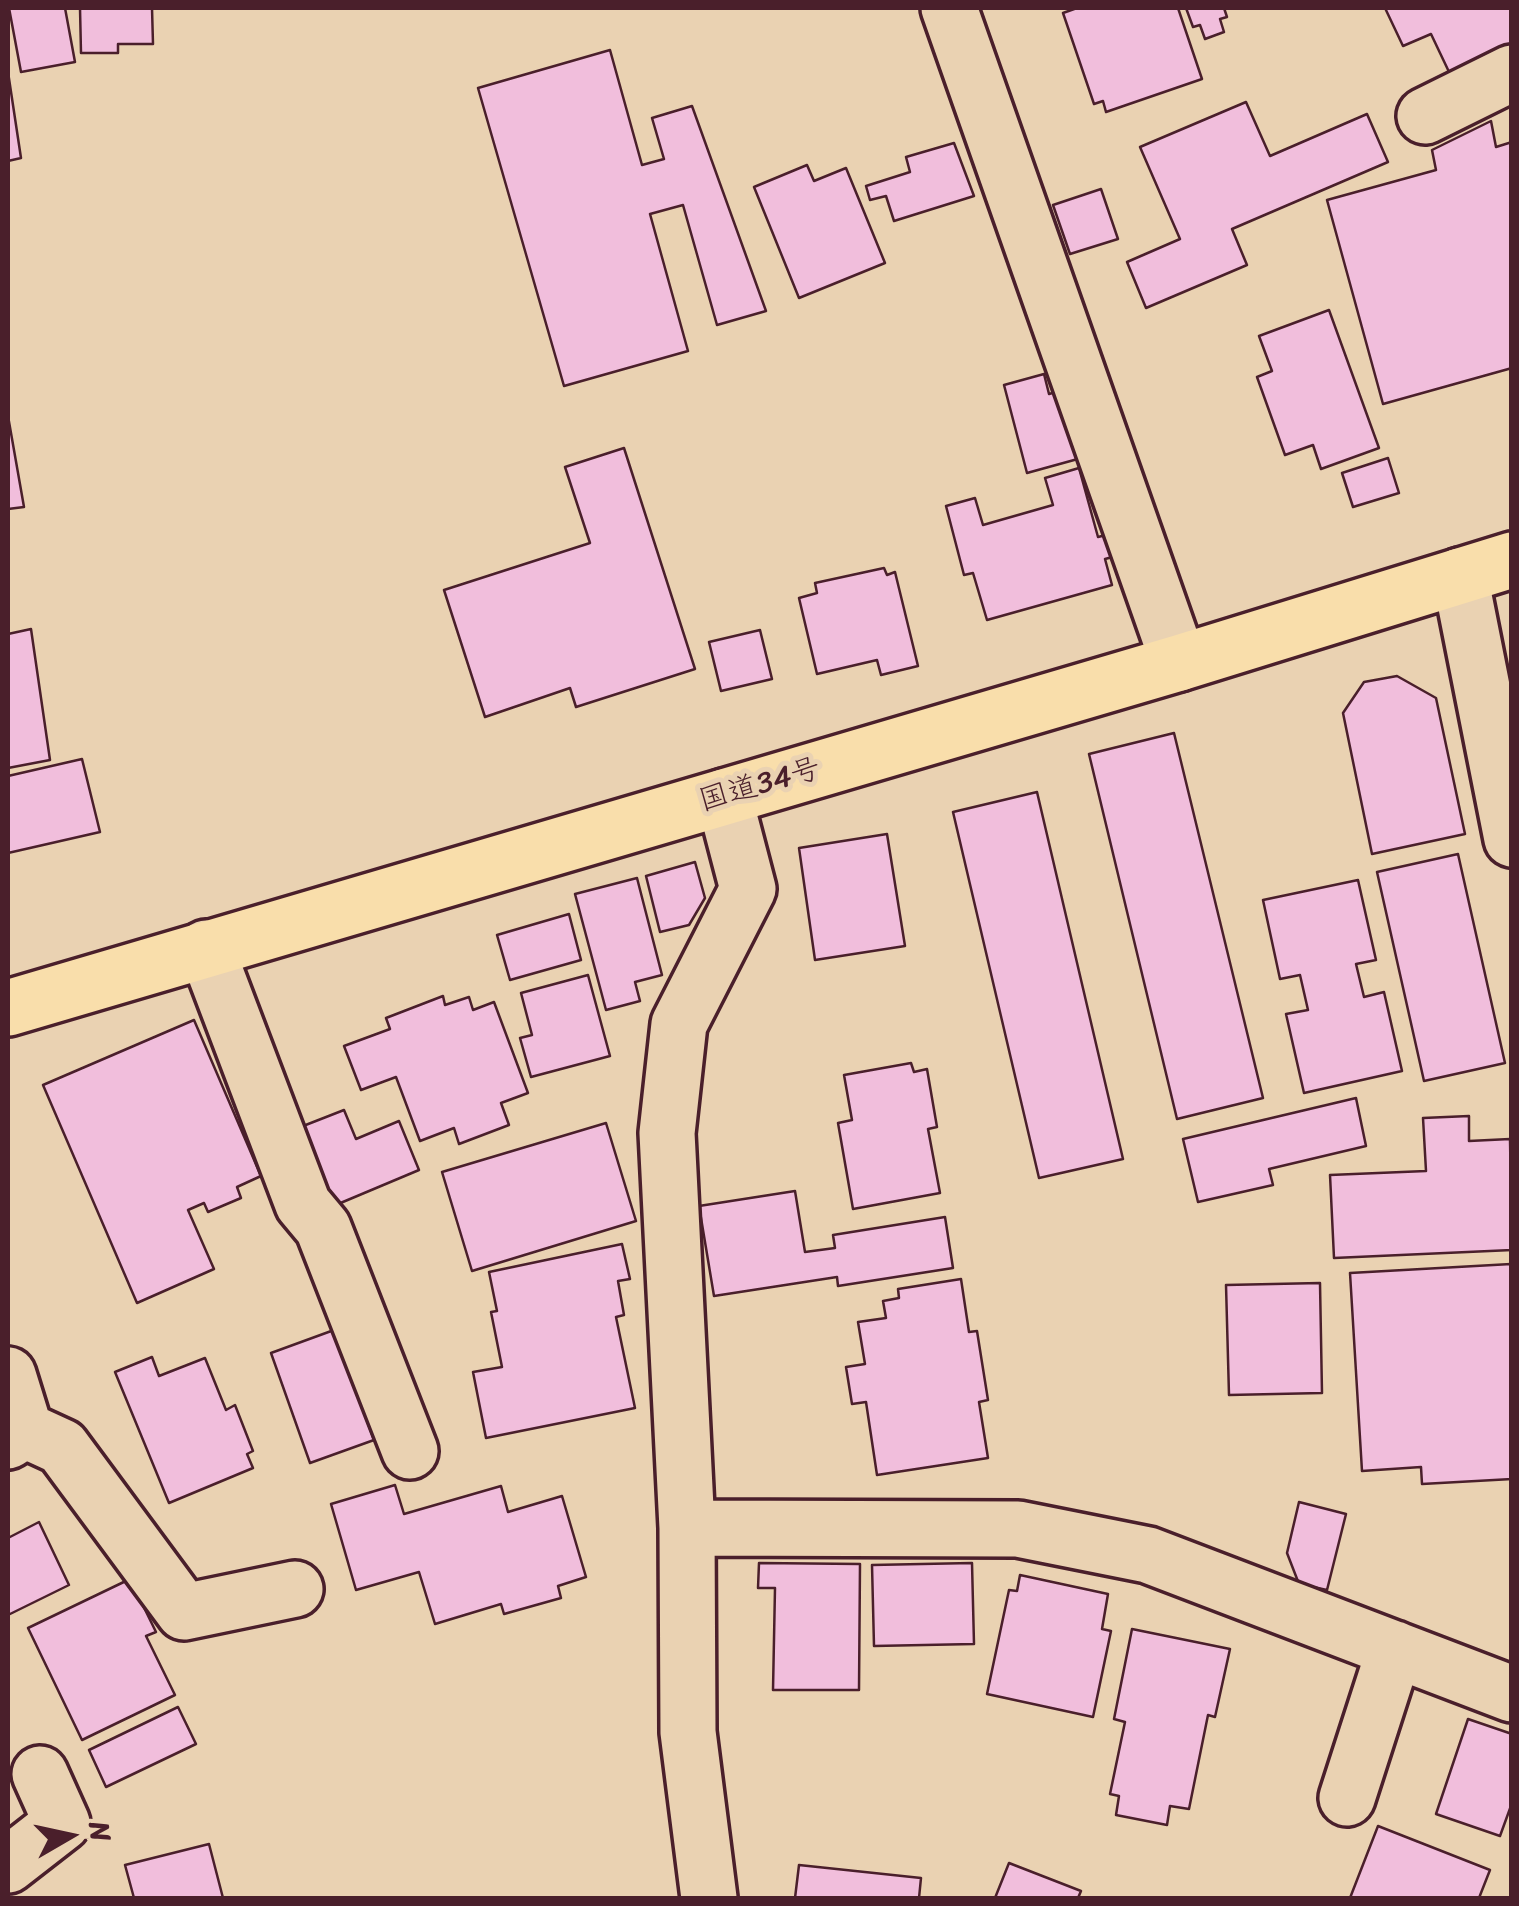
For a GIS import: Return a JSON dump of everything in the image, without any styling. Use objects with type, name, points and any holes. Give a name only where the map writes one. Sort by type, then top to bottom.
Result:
[{"type":"highway","name":"国道34号","points":[[8,1008],[1180,663],[1512,560]]},
{"type":"street","points":[[948,8],[1180,663]]},
{"type":"street","points":[[1425,116],[1512,73]]},
{"type":"street","points":[[1460,576],[1512,839]]},
{"type":"street","points":[[709,1898],[688,1732],[686,1528],[667,1133],[679,1024],[748,889],[724,797]]},
{"type":"street","points":[[206,948],[303,1204],[323,1228],[410,1450]]},
{"type":"street","points":[[8,1375],[16,1435],[62,1448],[184,1612],[295,1588]]},
{"type":"street","points":[[686,1528],[1018,1529],[1148,1555],[1512,1694]]},
{"type":"street","points":[[1347,1798],[1394,1648]]},
{"type":"street","points":[[8,1865],[73,1841],[40,1774]]},
{"type":"building","points":[[9,8],[65,8],[75,62],[21,72]]},
{"type":"building","points":[[80,8],[152,8],[153,44],[118,44],[118,53],[81,53]]},
{"type":"building","points":[[1077,8],[1178,8],[1202,79],[1106,112],[1103,101],[1094,104],[1063,13]]},
{"type":"building","points":[[1186,8],[1224,8],[1227,17],[1220,19],[1224,32],[1205,39],[1200,25],[1193,27]]},
{"type":"building","points":[[1385,8],[1512,8],[1512,45],[1450,74],[1431,34],[1403,46]]},
{"type":"building","points":[[610,50],[642,165],[664,159],[652,118],[692,106],[766,311],[717,325],[683,205],[650,214],[688,351],[564,386],[478,88]]},
{"type":"building","points":[[8,72],[21,158],[8,161]]},
{"type":"building","points":[[1246,102],[1270,156],[1367,114],[1388,162],[1232,229],[1247,265],[1146,308],[1127,262],[1180,239],[1140,147]]},
{"type":"building","points":[[1491,121],[1496,147],[1512,142],[1512,368],[1383,404],[1327,200],[1436,170],[1432,150]]},
{"type":"building","points":[[954,143],[974,196],[894,221],[886,196],[870,200],[866,186],[910,172],[906,157]]},
{"type":"building","points":[[807,165],[814,181],[846,168],[885,263],[799,298],[754,187]]},
{"type":"building","points":[[1101,189],[1118,239],[1070,254],[1053,205]]},
{"type":"building","points":[[1329,310],[1379,448],[1321,469],[1313,445],[1285,455],[1257,377],[1272,371],[1259,336]]},
{"type":"building","points":[[1044,374],[1049,394],[1066,389],[1085,457],[1027,473],[1004,385]]},
{"type":"building","points":[[8,416],[24,507],[8,509]]},
{"type":"building","points":[[624,448],[695,669],[576,707],[570,688],[485,717],[444,590],[590,543],[565,467]]},
{"type":"building","points":[[1388,458],[1399,493],[1353,507],[1342,473]]},
{"type":"building","points":[[1079,468],[1098,537],[1114,533],[1120,555],[1105,559],[1112,585],[987,620],[973,573],[964,575],[946,506],[975,498],[983,525],[1053,505],[1045,478]]},
{"type":"building","points":[[884,568],[887,575],[895,572],[918,666],[881,675],[877,660],[817,674],[799,598],[817,593],[815,583]]},
{"type":"building","points":[[31,629],[50,760],[8,768],[8,634]]},
{"type":"building","points":[[760,630],[772,679],[721,691],[709,642]]},
{"type":"building","points":[[1397,676],[1436,698],[1465,834],[1372,854],[1343,713],[1364,682]]},
{"type":"building","points":[[1174,733],[1263,1098],[1177,1119],[1089,754]]},
{"type":"building","points":[[82,759],[100,832],[8,853],[8,776]]},
{"type":"building","points":[[1037,792],[1123,1159],[1039,1178],[953,812]]},
{"type":"building","points":[[887,834],[905,946],[815,960],[799,848]]},
{"type":"building","points":[[1458,854],[1505,1063],[1424,1081],[1377,872]]},
{"type":"building","points":[[695,862],[705,898],[689,925],[660,932],[646,876]]},
{"type":"building","points":[[637,878],[662,975],[635,982],[640,1001],[606,1010],[575,894]]},
{"type":"building","points":[[1358,880],[1376,960],[1356,964],[1364,997],[1384,992],[1402,1071],[1304,1093],[1286,1014],[1308,1010],[1300,975],[1280,979],[1263,900]]},
{"type":"building","points":[[569,914],[581,960],[510,980],[497,935]]},
{"type":"building","points":[[588,975],[610,1056],[531,1077],[520,1038],[532,1035],[521,993]]},
{"type":"building","points":[[443,996],[445,1005],[469,997],[473,1010],[494,1002],[528,1093],[501,1103],[509,1125],[459,1144],[454,1128],[420,1141],[396,1077],[361,1090],[344,1046],[390,1029],[386,1018]]},
{"type":"building","points":[[194,1020],[261,1176],[237,1187],[241,1198],[208,1212],[204,1203],[188,1210],[214,1269],[137,1303],[43,1085]]},
{"type":"building","points":[[911,1063],[914,1072],[927,1069],[937,1127],[928,1129],[940,1193],[853,1209],[838,1123],[852,1120],[844,1075]]},
{"type":"building","points":[[1356,1098],[1366,1146],[1269,1169],[1273,1185],[1198,1202],[1183,1139]]},
{"type":"building","points":[[344,1110],[356,1139],[399,1121],[419,1170],[331,1207],[298,1128]]},
{"type":"building","points":[[1469,1116],[1469,1141],[1510,1139],[1512,1250],[1334,1258],[1330,1175],[1426,1171],[1423,1118]]},
{"type":"building","points":[[606,1123],[636,1221],[472,1271],[442,1172]]},
{"type":"building","points":[[795,1191],[805,1252],[835,1248],[833,1235],[945,1217],[953,1268],[838,1286],[837,1277],[714,1296],[699,1206]]},
{"type":"building","points":[[622,1244],[630,1279],[618,1281],[624,1315],[616,1317],[635,1408],[486,1438],[473,1372],[502,1367],[491,1312],[497,1311],[489,1272]]},
{"type":"building","points":[[1511,1264],[1512,1479],[1422,1484],[1421,1467],[1362,1471],[1350,1273]]},
{"type":"building","points":[[961,1279],[969,1332],[977,1331],[988,1400],[979,1402],[988,1458],[877,1475],[866,1402],[852,1404],[846,1367],[865,1364],[858,1322],[886,1318],[883,1301],[899,1298],[898,1289]]},
{"type":"building","points":[[1320,1283],[1322,1393],[1229,1395],[1226,1285]]},
{"type":"building","points":[[334,1330],[374,1440],[310,1463],[271,1353]]},
{"type":"building","points":[[152,1357],[159,1376],[205,1358],[226,1410],[235,1405],[253,1451],[247,1454],[253,1468],[169,1503],[115,1372]]},
{"type":"building","points":[[395,1485],[404,1514],[501,1486],[508,1512],[562,1496],[586,1577],[558,1586],[561,1598],[504,1614],[501,1604],[435,1624],[419,1572],[356,1590],[331,1504]]},
{"type":"building","points":[[1299,1502],[1346,1514],[1327,1590],[1299,1584],[1287,1553]]},
{"type":"building","points":[[39,1522],[69,1585],[8,1615],[8,1538]]},
{"type":"building","points":[[759,1563],[860,1564],[859,1690],[773,1690],[775,1588],[758,1588]]},
{"type":"building","points":[[972,1563],[974,1644],[874,1646],[872,1565]]},
{"type":"building","points":[[1020,1575],[1108,1594],[1102,1629],[1111,1631],[1093,1717],[987,1694],[1009,1590],[1017,1591]]},
{"type":"building","points":[[130,1579],[156,1632],[146,1636],[175,1695],[82,1740],[28,1628]]},
{"type":"building","points":[[1132,1629],[1230,1649],[1215,1717],[1208,1715],[1189,1809],[1170,1806],[1167,1825],[1116,1815],[1119,1796],[1110,1794],[1125,1722],[1114,1719]]},
{"type":"building","points":[[178,1707],[196,1744],[106,1787],[89,1750]]},
{"type":"building","points":[[1468,1719],[1512,1734],[1512,1803],[1500,1836],[1436,1814]]},
{"type":"building","points":[[1378,1826],[1490,1870],[1479,1898],[1350,1898]]},
{"type":"building","points":[[209,1844],[223,1898],[134,1898],[125,1865]]},
{"type":"building","points":[[1009,1863],[1081,1891],[1078,1898],[995,1898]]},
{"type":"building","points":[[799,1865],[921,1878],[919,1898],[795,1898]]}]
